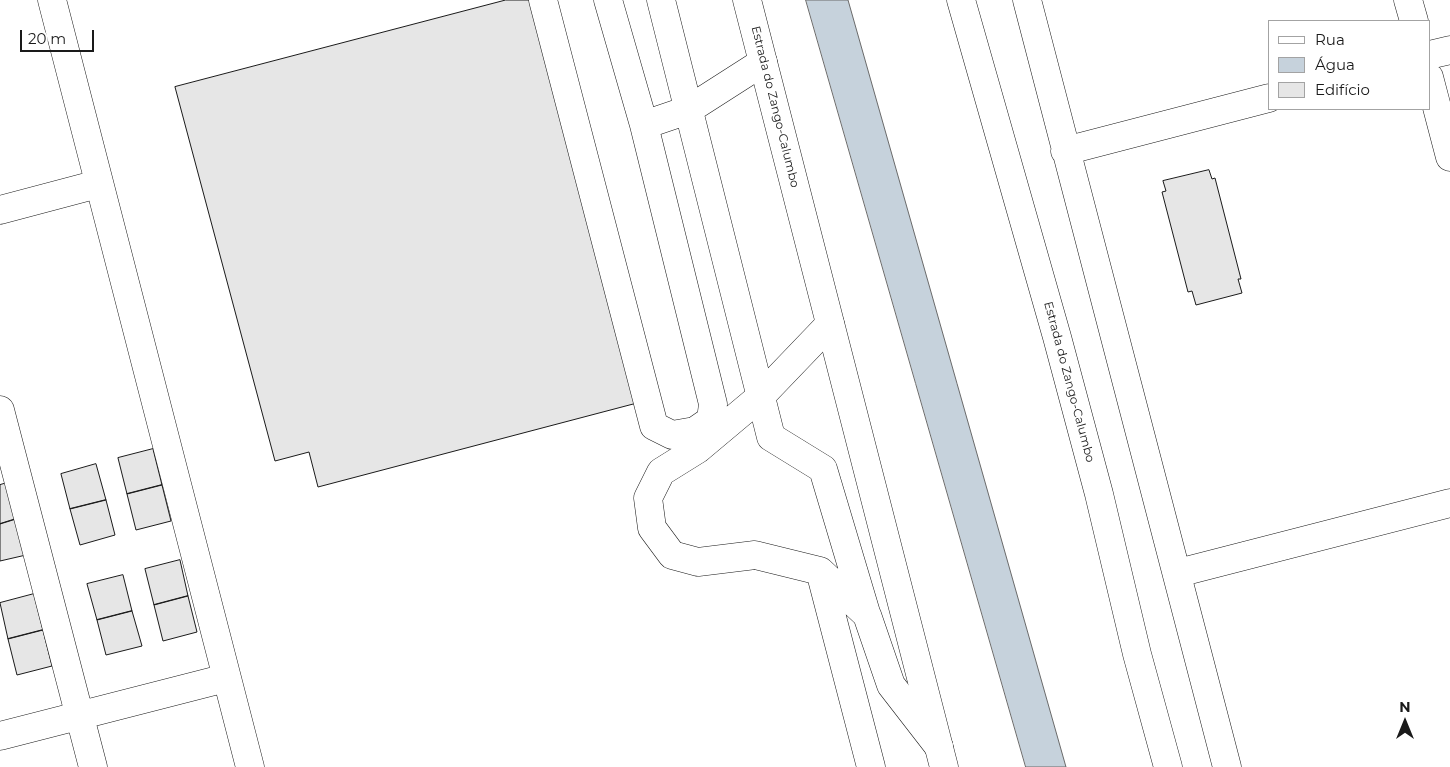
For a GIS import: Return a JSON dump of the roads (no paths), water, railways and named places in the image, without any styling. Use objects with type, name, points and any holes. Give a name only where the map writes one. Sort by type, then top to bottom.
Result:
[{"type":"street","points":[[52,0],[250,767]]},
{"type":"street","points":[[543,0],[654,426],[672,436],[695,430],[711,420],[714,404],[644,125],[608,0]]},
{"type":"street","points":[[661,0],[771,437],[823,469],[867,615],[891,685],[941,757]]},
{"type":"street","name":"Estrada do Zango-Calumbo","points":[[747,0],[941,757]]},
{"type":"street","name":"Estrada do Zango-Calumbo","points":[[961,0],[1060,346],[1099,494],[1137,654],[1168,767]]},
{"type":"street","points":[[1027,0],[1065,151],[1178,573],[1227,767]]},
{"type":"street","points":[[1408,0],[1414,20]]},
{"type":"street","points":[[1430,56],[1450,50]]},
{"type":"street","points":[[644,125],[688,110],[763,62]]},
{"type":"street","points":[[1430,81],[1450,157]]},
{"type":"street","points":[[1065,151],[1268,98]]},
{"type":"street","points":[[0,210],[98,184]]},
{"type":"street","points":[[830,324],[760,397],[698,449],[661,472],[648,498],[652,528],[672,555],[698,562],[755,555],[820,572],[867,615]]},
{"type":"street","points":[[0,410],[78,716],[93,767]]},
{"type":"street","points":[[1178,573],[1450,503]]},
{"type":"street","points":[[820,572],[871,767]]},
{"type":"street","points":[[0,736],[226,678]]},
{"type":"water","points":[[806,0],[848,0],[1066,767],[1026,767]]}]
